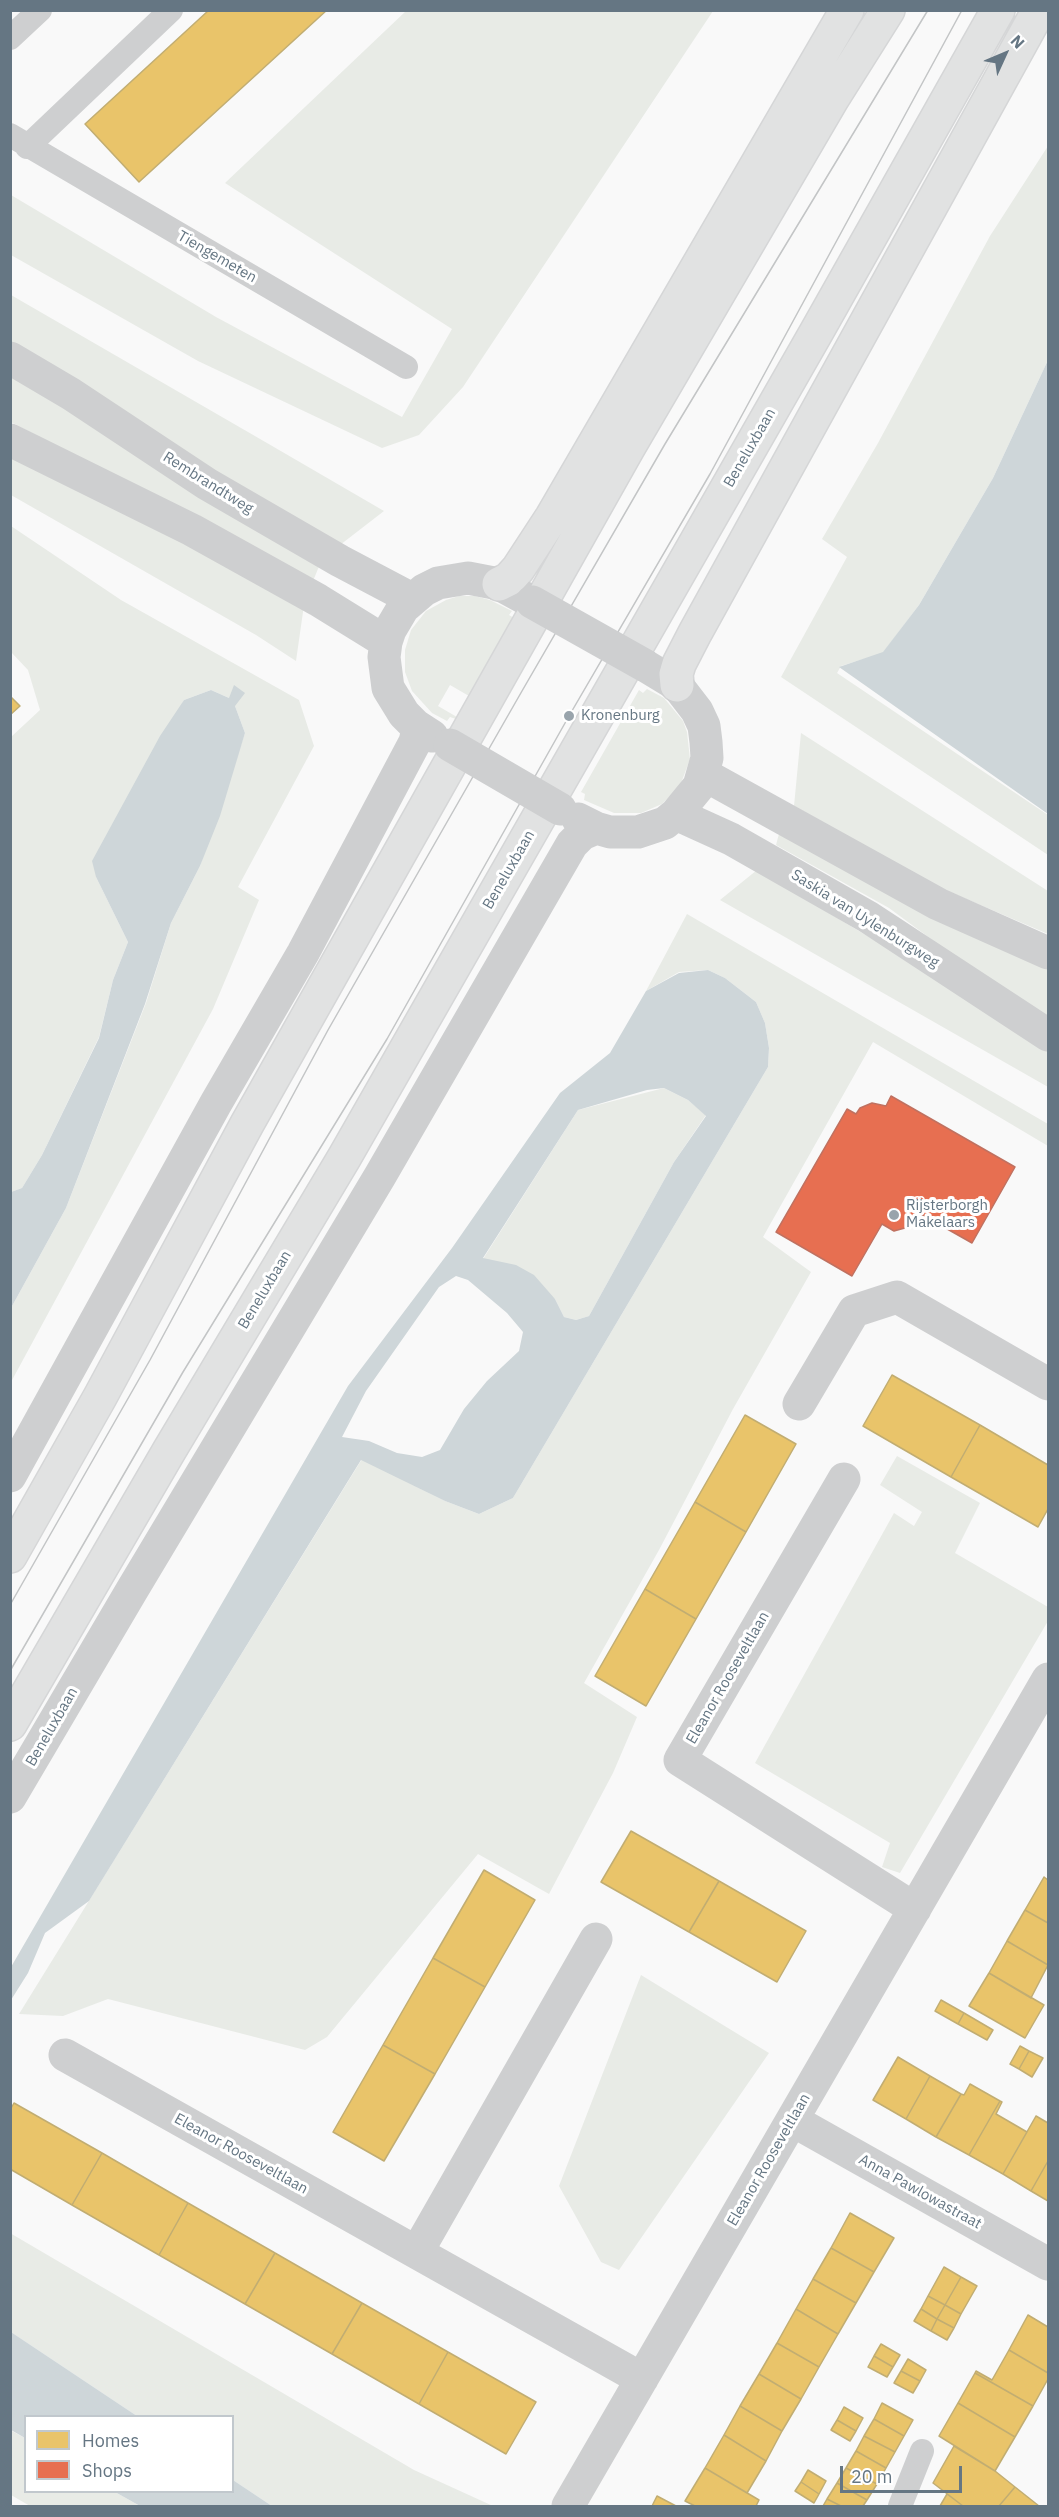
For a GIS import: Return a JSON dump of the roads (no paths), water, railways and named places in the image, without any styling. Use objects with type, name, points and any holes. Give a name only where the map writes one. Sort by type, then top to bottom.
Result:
[{"type":"main road","points":[[10,1556],[100,1397],[247,1124],[628,448],[832,99],[888,10]]},
{"type":"main road","name":"Beneluxbaan","points":[[10,1724],[350,1147],[998,10]]},
{"type":"main road","points":[[677,685],[676,674],[679,664],[695,633],[1039,10]]},
{"type":"main road","points":[[499,584],[509,579],[518,569],[552,517],[841,16]]},
{"type":"street","name":"Rembrandtweg","points":[[10,358],[71,394],[207,484],[340,561],[412,599]]},
{"type":"street","points":[[10,440],[192,530],[318,600],[387,642]]},
{"type":"street","points":[[453,579],[484,580],[499,584],[644,665],[677,685],[688,697],[704,726],[707,758],[693,796],[665,823],[638,832],[610,832],[596,828],[415,725],[395,702],[388,688],[384,657],[396,618],[412,599],[438,583],[453,579]]},
{"type":"street","points":[[10,1476],[216,1103],[314,933],[415,742],[417,733],[415,725]]},
{"type":"street","points":[[703,774],[938,904],[1048,953]]},
{"type":"street","name":"Saskia van Uylenburgweg","points":[[676,814],[731,839],[868,917],[1048,1035]]},
{"type":"street","name":"Beneluxbaan","points":[[10,1797],[374,1186],[567,852],[582,834],[596,828]]},
{"type":"street","points":[[799,1404],[854,1311],[897,1297],[1048,1384]]},
{"type":"street","name":"Eleanor Rooseveltlaan","points":[[844,1479],[680,1760],[915,1909]]},
{"type":"street","name":"Eleanor Rooseveltlaan","points":[[567,2506],[1048,1679]]},
{"type":"street","points":[[417,2252],[596,1939]]},
{"type":"street","name":"Eleanor Rooseveltlaan","points":[[65,2055],[642,2379]]},
{"type":"street","name":"Anna Pawlowastraat","points":[[792,2120],[1048,2264]]},
{"type":"lane","points":[[10,38],[40,10]]},
{"type":"lane","name":"Tiengemeten","points":[[171,10],[19,141],[406,367]]},
{"type":"lane","points":[[900,2506],[922,2451]]},
{"type":"tram line","points":[[10,1605],[150,1360],[328,1030],[522,691],[665,444],[928,10]]},
{"type":"tram line","points":[[10,1671],[183,1372],[387,1039],[569,716],[710,474],[962,10]]},
{"type":"place","name":"Kronenburg","points":[[569,716]]},
{"type":"place","name":"Rijsterborgh Makelaars","points":[[894,1215]]}]
